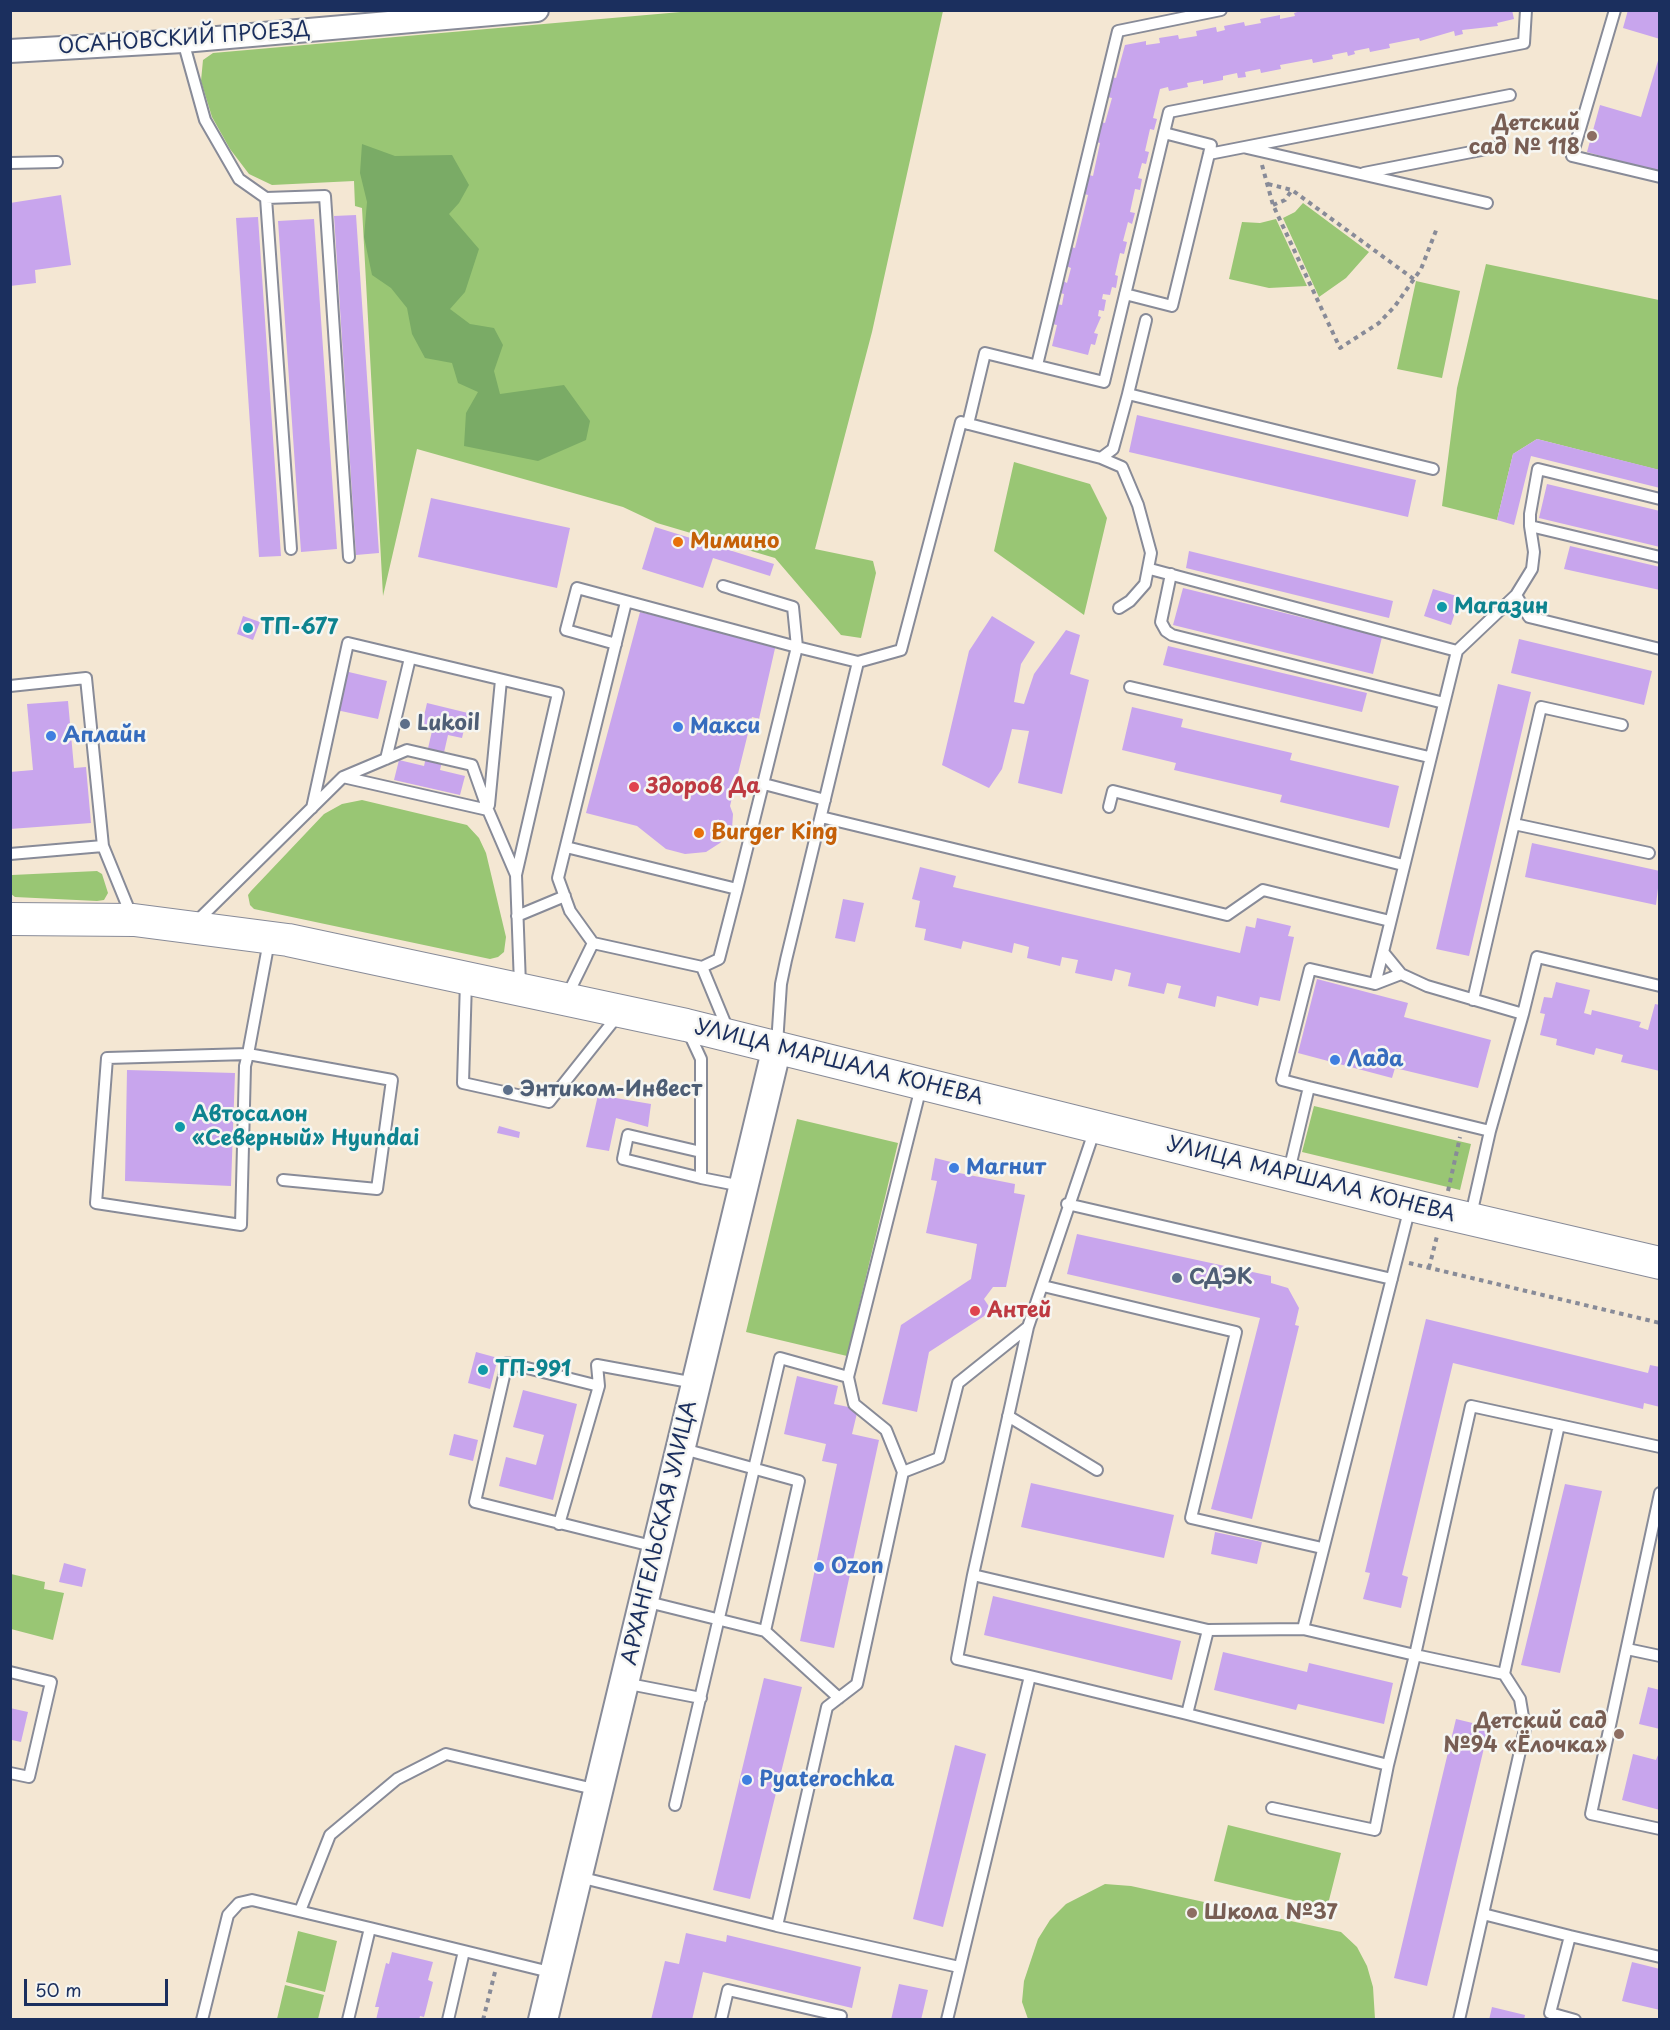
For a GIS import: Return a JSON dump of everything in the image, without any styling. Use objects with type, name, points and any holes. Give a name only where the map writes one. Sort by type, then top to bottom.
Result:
[{"type":"main road","name":"УЛИЦА МАРШАЛА КОНЕВА","points":[[10,919],[134,920],[269,938],[466,977],[686,1025],[1470,1219],[1659,1263]]},
{"type":"street","name":"ОСАНОВСКИЙ ПРОЕЗД","points":[[10,51],[183,41],[537,10]]},
{"type":"street","name":"АРХАНГЕЛЬСКАЯ УЛИЦА","points":[[543,2019],[777,1047]]},
{"type":"lane","points":[[1037,365],[1118,31],[1221,10]]},
{"type":"lane","points":[[968,424],[985,353],[1104,382],[1169,112],[1524,43],[1526,10]]},
{"type":"lane","points":[[1616,10],[1572,156],[1659,177]]},
{"type":"lane","points":[[183,41],[205,120],[239,179],[267,198],[325,196],[349,557]]},
{"type":"lane","points":[[1209,154],[1510,95]]},
{"type":"lane","points":[[1125,294],[1173,306],[1211,145],[1164,133]]},
{"type":"lane","points":[[1361,174],[1502,146]]},
{"type":"lane","points":[[1244,147],[1487,203]]},
{"type":"lane","points":[[10,163],[57,162]]},
{"type":"lane","points":[[267,198],[291,549]]},
{"type":"lane","points":[[1101,458],[1113,449],[1146,320]]},
{"type":"lane","points":[[1128,394],[1433,469]]},
{"type":"lane","points":[[616,644],[566,630],[577,588],[858,662],[901,650],[961,422],[1101,458],[1122,467],[1149,540],[1150,568],[1145,584],[1138,594],[1119,608]]},
{"type":"lane","points":[[1375,984],[1429,757],[1457,651],[1516,595],[1532,569],[1534,552],[1530,526],[1530,502],[1538,469],[1659,499]]},
{"type":"lane","points":[[1530,526],[1659,557]]},
{"type":"lane","points":[[1150,568],[1457,651]]},
{"type":"lane","points":[[1171,574],[1161,622],[1166,631],[1172,635],[1444,703]]},
{"type":"lane","points":[[626,602],[558,878],[570,911],[593,943],[702,967],[719,958],[797,647],[793,607],[723,586]]},
{"type":"lane","points":[[1516,595],[1528,617],[1659,649]]},
{"type":"lane","points":[[312,808],[348,643],[558,693],[516,875],[520,989]]},
{"type":"lane","points":[[386,759],[410,658]]},
{"type":"lane","points":[[777,1047],[781,984],[858,662]]},
{"type":"lane","points":[[10,686],[86,678],[102,846],[134,920]]},
{"type":"lane","points":[[488,810],[501,680]]},
{"type":"lane","points":[[1130,687],[1429,757]]},
{"type":"lane","points":[[1473,1000],[1541,707],[1622,725]]},
{"type":"lane","points":[[191,928],[344,777],[407,750],[472,765],[488,810],[516,875]]},
{"type":"lane","points":[[344,777],[488,810]]},
{"type":"lane","points":[[764,784],[825,800]]},
{"type":"lane","points":[[1109,807],[1113,791],[1403,865]]},
{"type":"lane","points":[[821,817],[1227,915],[1263,890],[1390,921]]},
{"type":"lane","points":[[1514,824],[1649,853]]},
{"type":"lane","points":[[10,854],[102,846]]},
{"type":"lane","points":[[566,847],[737,889]]},
{"type":"lane","points":[[517,916],[565,896]]},
{"type":"lane","points":[[269,938],[248,1054],[241,1225],[96,1203],[107,1058],[248,1054],[392,1080],[377,1189],[283,1180]]},
{"type":"lane","points":[[566,999],[593,943]]},
{"type":"lane","points":[[1383,952],[1401,974],[1426,986],[1523,1014]]},
{"type":"lane","points":[[1470,1219],[1490,1131],[1537,957],[1659,986]]},
{"type":"lane","points":[[702,967],[730,1036]]},
{"type":"lane","points":[[1401,974],[1375,984],[1310,969],[1282,1080],[1490,1131]]},
{"type":"lane","points":[[466,977],[463,1083],[549,1102],[622,1011]]},
{"type":"lane","points":[[686,1025],[701,1059],[701,1178]]},
{"type":"lane","points":[[777,1926],[827,1707],[857,1684],[903,1472],[886,1430],[854,1404],[848,1377],[921,1083]]},
{"type":"lane","points":[[1289,1174],[1309,1087]]},
{"type":"lane","points":[[1096,1127],[1067,1204],[1043,1286],[1028,1327],[973,1575],[957,1659],[1388,1765]]},
{"type":"lane","points":[[701,1152],[628,1136],[623,1160],[743,1186]]},
{"type":"lane","points":[[1067,1204],[1392,1279]]},
{"type":"lane","points":[[1303,1629],[1411,1204]]},
{"type":"lane","points":[[1043,1286],[1236,1332],[1191,1518],[1322,1548]]},
{"type":"lane","points":[[903,1472],[939,1458],[958,1383],[1028,1327]]},
{"type":"lane","points":[[675,1805],[780,1358],[848,1377]]},
{"type":"lane","points":[[599,1386],[507,1363],[475,1502],[657,1547]]},
{"type":"lane","points":[[559,1524],[599,1386],[597,1365],[696,1383]]},
{"type":"lane","points":[[1272,1808],[1375,1830],[1471,1406],[1659,1447]]},
{"type":"lane","points":[[1008,1416],[1097,1470]]},
{"type":"lane","points":[[1459,2019],[1525,1729],[1520,1700],[1504,1674],[1559,1425]]},
{"type":"lane","points":[[680,1448],[799,1481],[765,1631]]},
{"type":"lane","points":[[1659,1493],[1657,1522],[1591,1814],[1659,1829]]},
{"type":"lane","points":[[973,1575],[1209,1630],[1303,1629],[1504,1674]]},
{"type":"lane","points":[[644,1600],[765,1631],[838,1698]]},
{"type":"lane","points":[[1187,1714],[1209,1630]]},
{"type":"lane","points":[[1627,1649],[1659,1656]]},
{"type":"lane","points":[[10,1672],[51,1682],[28,1777],[10,1773]]},
{"type":"lane","points":[[947,2019],[1030,1676]]},
{"type":"lane","points":[[624,1683],[701,1698]]},
{"type":"lane","points":[[300,1911],[330,1835],[398,1779],[446,1754],[598,1790]]},
{"type":"lane","points":[[578,1877],[777,1926],[959,1966]]},
{"type":"lane","points":[[202,2019],[228,1915],[232,1908],[252,1900],[554,1973]]},
{"type":"lane","points":[[1484,1914],[1659,1957]]},
{"type":"lane","points":[[348,2019],[370,1928]]},
{"type":"lane","points":[[1570,1936],[1550,2016],[1575,2019]]},
{"type":"lane","points":[[448,2019],[464,1951]]},
{"type":"lane","points":[[721,2019],[728,1990],[840,2016]]},
{"type":"path","points":[[1415,280],[1292,190],[1267,184],[1273,205],[1340,348],[1379,323],[1415,280],[1431,249],[1437,228]]},
{"type":"path","points":[[1273,205],[1285,200],[1292,190]]},
{"type":"path","points":[[1397,1260],[1659,1323]]},
{"type":"path","points":[[483,2019],[498,1959]]},
{"type":"green space","points":[[692,11],[943,11],[872,332],[815,549],[873,561],[876,573],[861,638],[841,635],[775,558],[657,523],[623,507],[417,449],[383,596],[362,208],[355,206],[354,181],[272,185],[249,174],[230,149],[212,117],[201,81],[203,60],[213,53]]},
{"type":"green space","points":[[362,144],[395,156],[452,155],[469,185],[459,203],[449,214],[479,249],[465,292],[450,309],[470,324],[494,328],[503,345],[494,371],[500,394],[564,385],[590,421],[586,440],[538,461],[464,446],[466,413],[478,392],[458,383],[452,363],[425,358],[412,334],[407,308],[391,288],[372,275],[364,237],[367,202],[360,173]]},
{"type":"green space","points":[[1303,203],[1369,252],[1346,278],[1319,297],[1283,218],[1295,212]]},
{"type":"green space","points":[[1276,219],[1307,286],[1269,288],[1229,279],[1242,222],[1260,223]]},
{"type":"green space","points":[[1486,264],[1659,300],[1659,470],[1537,439],[1513,454],[1497,520],[1442,506],[1457,388]]},
{"type":"green space","points":[[1416,281],[1460,291],[1442,378],[1397,369]]},
{"type":"green space","points":[[1014,462],[1090,484],[1107,518],[1084,615],[994,551]]},
{"type":"green space","points":[[362,800],[467,825],[479,838],[486,853],[506,937],[504,952],[490,959],[254,909],[250,905],[248,895],[251,891],[324,814],[342,804]]},
{"type":"green space","points":[[10,871],[12,875],[97,871],[102,874],[108,893],[104,900],[97,901],[15,897],[11,894]]},
{"type":"green space","points":[[1314,1106],[1471,1144],[1460,1190],[1302,1152]]},
{"type":"green space","points":[[797,1119],[898,1143],[847,1356],[746,1332]]},
{"type":"green space","points":[[11,1574],[45,1582],[44,1589],[64,1593],[53,1640],[11,1629]]},
{"type":"green space","points":[[1228,1825],[1341,1853],[1327,1908],[1214,1881]]},
{"type":"green space","points":[[1105,1884],[1131,1886],[1341,1932],[1357,1947],[1367,1966],[1373,1987],[1375,2019],[1028,2019],[1022,2002],[1024,1981],[1038,1939],[1050,1920],[1066,1904]]},
{"type":"green space","points":[[298,1931],[337,1941],[325,1992],[286,1982]]},
{"type":"green space","points":[[285,1985],[324,1995],[318,2019],[277,2019]]},
{"type":"building","points":[[1304,10],[1512,10],[1514,19],[1497,23],[1498,26],[1462,30],[1463,34],[1455,36],[1454,31],[1420,41],[1419,38],[1389,44],[1390,48],[1370,52],[1369,48],[1354,51],[1355,54],[1348,56],[1347,52],[1332,55],[1333,59],[1313,63],[1312,59],[1280,65],[1281,69],[1261,73],[1260,69],[1245,72],[1246,77],[1238,78],[1237,73],[1223,76],[1223,80],[1203,84],[1203,80],[1187,83],[1188,87],[1169,91],[1168,87],[1160,89],[1153,118],[1157,119],[1154,130],[1150,129],[1145,151],[1149,152],[1146,164],[1142,163],[1138,178],[1142,179],[1140,190],[1135,189],[1130,212],[1135,213],[1132,224],[1128,222],[1123,241],[1127,242],[1124,254],[1120,253],[1115,275],[1118,276],[1116,288],[1112,287],[1110,295],[1103,294],[1102,299],[1106,300],[1104,311],[1099,310],[1098,316],[1101,317],[1094,333],[1098,334],[1095,345],[1091,344],[1088,355],[1052,346],[1057,325],[1052,324],[1057,304],[1062,305],[1064,294],[1060,293],[1063,281],[1067,283],[1071,268],[1066,266],[1071,247],[1075,248],[1088,195],[1084,194],[1089,175],[1093,176],[1100,143],[1096,142],[1101,122],[1105,123],[1112,98],[1107,97],[1112,77],[1116,78],[1125,45],[1146,41],[1146,45],[1160,43],[1159,38],[1178,35],[1179,39],[1197,36],[1196,31],[1216,27],[1217,32],[1225,30],[1224,26],[1244,22],[1245,26],[1261,23],[1260,19],[1280,15],[1280,19],[1295,16],[1294,13]]},
{"type":"building","points":[[1628,10],[1660,10],[1660,39],[1623,28]]},
{"type":"building","points":[[1660,54],[1660,173],[1587,152],[1600,105],[1641,117]]},
{"type":"building","points":[[61,195],[71,265],[35,270],[36,283],[10,286],[10,203]]},
{"type":"building","points":[[356,215],[379,553],[356,555],[334,216]]},
{"type":"building","points":[[258,217],[281,556],[259,557],[236,218]]},
{"type":"building","points":[[314,219],[337,549],[301,552],[278,221]]},
{"type":"building","points":[[1137,415],[1416,480],[1408,517],[1129,452]]},
{"type":"building","points":[[1537,439],[1660,470],[1660,488],[1531,456],[1514,525],[1497,520],[1513,454]]},
{"type":"building","points":[[1547,484],[1660,511],[1660,547],[1539,518]]},
{"type":"building","points":[[431,498],[570,528],[557,588],[418,557]]},
{"type":"building","name":"Мимино","points":[[655,527],[774,564],[770,576],[713,558],[703,588],[642,569]]},
{"type":"building","points":[[1570,546],[1660,567],[1660,590],[1564,569]]},
{"type":"building","points":[[1189,551],[1393,601],[1389,618],[1186,568]]},
{"type":"building","points":[[1183,588],[1382,637],[1373,674],[1173,625]]},
{"type":"building","name":"Магазин","points":[[1433,589],[1460,597],[1451,625],[1424,616]]},
{"type":"building","points":[[640,612],[776,644],[759,719],[752,717],[730,806],[733,814],[732,829],[720,843],[706,852],[685,854],[666,849],[637,826],[586,813]]},
{"type":"building","name":"ТП-677","points":[[243,616],[260,622],[253,640],[237,634]]},
{"type":"building","points":[[992,616],[1035,642],[1021,664],[1014,702],[1024,704],[1034,674],[1066,630],[1080,635],[1070,674],[1089,680],[1062,794],[1018,783],[1029,731],[1012,729],[1002,769],[989,788],[942,765],[969,651]]},
{"type":"building","points":[[1519,639],[1652,671],[1644,705],[1511,673]]},
{"type":"building","points":[[1168,646],[1367,693],[1362,712],[1163,665]]},
{"type":"building","points":[[336,669],[387,681],[378,719],[327,708]]},
{"type":"building","points":[[1498,684],[1531,692],[1469,956],[1436,949]]},
{"type":"building","name":"Аплайн","points":[[68,701],[74,768],[86,767],[91,823],[10,829],[10,772],[33,770],[27,704]]},
{"type":"building","points":[[427,703],[468,713],[462,738],[448,735],[440,770],[465,776],[460,795],[394,780],[399,760],[424,766],[432,731],[421,729]]},
{"type":"building","points":[[1132,707],[1183,719],[1181,727],[1292,753],[1290,760],[1399,786],[1389,828],[1280,802],[1282,795],[1174,770],[1176,763],[1122,750]]},
{"type":"building","points":[[1532,843],[1660,871],[1656,905],[1525,877]]},
{"type":"building","points":[[920,867],[956,876],[953,887],[1240,953],[1246,926],[1255,928],[1257,918],[1291,926],[1288,936],[1294,937],[1280,1001],[1260,997],[1258,1006],[1217,996],[1215,1007],[1178,998],[1181,986],[1167,983],[1164,994],[1128,986],[1131,973],[1115,969],[1112,981],[1075,973],[1078,960],[1062,957],[1060,966],[1027,958],[1029,947],[1014,943],[1012,953],[963,941],[961,949],[924,940],[926,929],[915,927],[920,901],[912,899]]},
{"type":"building","points":[[843,899],[864,903],[855,942],[835,938]]},
{"type":"building","points":[[1317,979],[1408,1003],[1404,1017],[1491,1040],[1478,1088],[1395,1068],[1392,1078],[1298,1053]]},
{"type":"building","points":[[1556,982],[1590,990],[1584,1013],[1591,1015],[1592,1010],[1641,1022],[1639,1027],[1648,1030],[1655,1004],[1660,1005],[1660,1071],[1621,1062],[1623,1055],[1596,1048],[1594,1055],[1556,1045],[1557,1039],[1540,1035],[1545,1014],[1540,1013],[1544,997],[1552,998]]},
{"type":"building","name":"Автосалон «Северный» Hyundai","points":[[127,1070],[235,1073],[231,1186],[125,1181]]},
{"type":"building","points":[[598,1095],[651,1104],[648,1127],[616,1118],[609,1151],[586,1147]]},
{"type":"building","points":[[499,1126],[520,1132],[519,1138],[497,1133]]},
{"type":"building","points":[[935,1158],[951,1162],[949,1171],[1015,1184],[1014,1193],[1025,1195],[1006,1287],[993,1287],[984,1299],[992,1311],[929,1352],[917,1412],[882,1404],[901,1325],[971,1279],[977,1244],[926,1233],[937,1181],[931,1180]]},
{"type":"building","points":[[1077,1234],[1271,1276],[1271,1283],[1288,1288],[1299,1308],[1295,1325],[1299,1326],[1252,1519],[1211,1509],[1260,1318],[1067,1274]]},
{"type":"building","points":[[1426,1319],[1648,1373],[1650,1365],[1660,1367],[1660,1407],[1644,1403],[1643,1409],[1453,1363],[1402,1575],[1408,1577],[1401,1608],[1363,1599],[1370,1573],[1365,1572]]},
{"type":"building","name":"ТП-991","points":[[476,1352],[498,1358],[490,1389],[468,1383]]},
{"type":"building","points":[[797,1376],[838,1386],[834,1404],[858,1409],[852,1434],[879,1440],[834,1648],[800,1641],[837,1464],[822,1461],[826,1444],[784,1434]]},
{"type":"building","points":[[523,1390],[577,1404],[553,1500],[499,1486],[506,1457],[536,1465],[544,1435],[513,1427]]},
{"type":"building","points":[[454,1434],[478,1440],[473,1461],[449,1455]]},
{"type":"building","points":[[1031,1483],[1174,1515],[1164,1558],[1021,1527]]},
{"type":"building","points":[[1565,1484],[1602,1491],[1560,1673],[1521,1665]]},
{"type":"building","points":[[1215,1532],[1262,1542],[1257,1564],[1211,1554]]},
{"type":"building","points":[[64,1563],[86,1569],[82,1587],[59,1582]]},
{"type":"building","points":[[993,1596],[1181,1641],[1172,1680],[984,1635]]},
{"type":"building","points":[[1223,1652],[1307,1672],[1309,1663],[1393,1683],[1384,1724],[1298,1704],[1296,1710],[1214,1690]]},
{"type":"building","points":[[764,1678],[802,1687],[750,1899],[713,1890]]},
{"type":"building","points":[[1648,1687],[1660,1690],[1660,1729],[1639,1724]]},
{"type":"building","points":[[10,1708],[28,1712],[21,1742],[12,1740],[12,1744]]},
{"type":"building","points":[[1456,1719],[1489,1727],[1427,1986],[1394,1978]]},
{"type":"building","points":[[955,1745],[986,1754],[943,1927],[913,1919]]},
{"type":"building","points":[[1660,1750],[1660,1810],[1622,1800],[1633,1754],[1656,1760]]},
{"type":"building","points":[[686,1933],[726,1942],[727,1935],[861,1967],[852,2008],[703,1972],[692,2020],[651,2020],[665,1961],[679,1964]]},
{"type":"building","points":[[392,1952],[433,1962],[428,1980],[433,1982],[424,2017],[420,2016],[419,2020],[376,2020],[379,2007],[375,2007],[386,1963],[389,1964]]},
{"type":"building","points":[[1632,1962],[1660,1969],[1660,2010],[1622,2001]]},
{"type":"building","points":[[899,1984],[928,1990],[921,2020],[891,2020]]},
{"type":"building","points":[[1492,2007],[1525,2015],[1524,2020],[1489,2020]]},
{"type":"place","name":"Детский сад № 118","points":[[1592,136]]},
{"type":"place","name":"Мимино","points":[[678,542]]},
{"type":"place","name":"Магазин","points":[[1442,607]]},
{"type":"place","name":"ТП-677","points":[[248,628]]},
{"type":"place","name":"Lukoil","points":[[405,724]]},
{"type":"place","name":"Макси","points":[[678,727]]},
{"type":"place","name":"Аплайн","points":[[51,736]]},
{"type":"place","name":"Здоров Да","points":[[634,787]]},
{"type":"place","name":"Burger King","points":[[699,833]]},
{"type":"place","name":"Лада","points":[[1335,1060]]},
{"type":"place","name":"Энтиком-Инвест","points":[[508,1090]]},
{"type":"place","name":"Автосалон «Северный» Hyundai","points":[[180,1127]]},
{"type":"place","name":"Магнит","points":[[954,1168]]},
{"type":"place","name":"СДЭК","points":[[1177,1278]]},
{"type":"place","name":"Антей","points":[[975,1311]]},
{"type":"place","name":"ТП-991","points":[[483,1370]]},
{"type":"place","name":"Ozon","points":[[819,1567]]},
{"type":"place","name":"Детский сад №94 «Ёлочка»","points":[[1619,1734]]},
{"type":"place","name":"Pyaterochka","points":[[747,1780]]},
{"type":"place","name":"Школа №37","points":[[1192,1913]]}]
